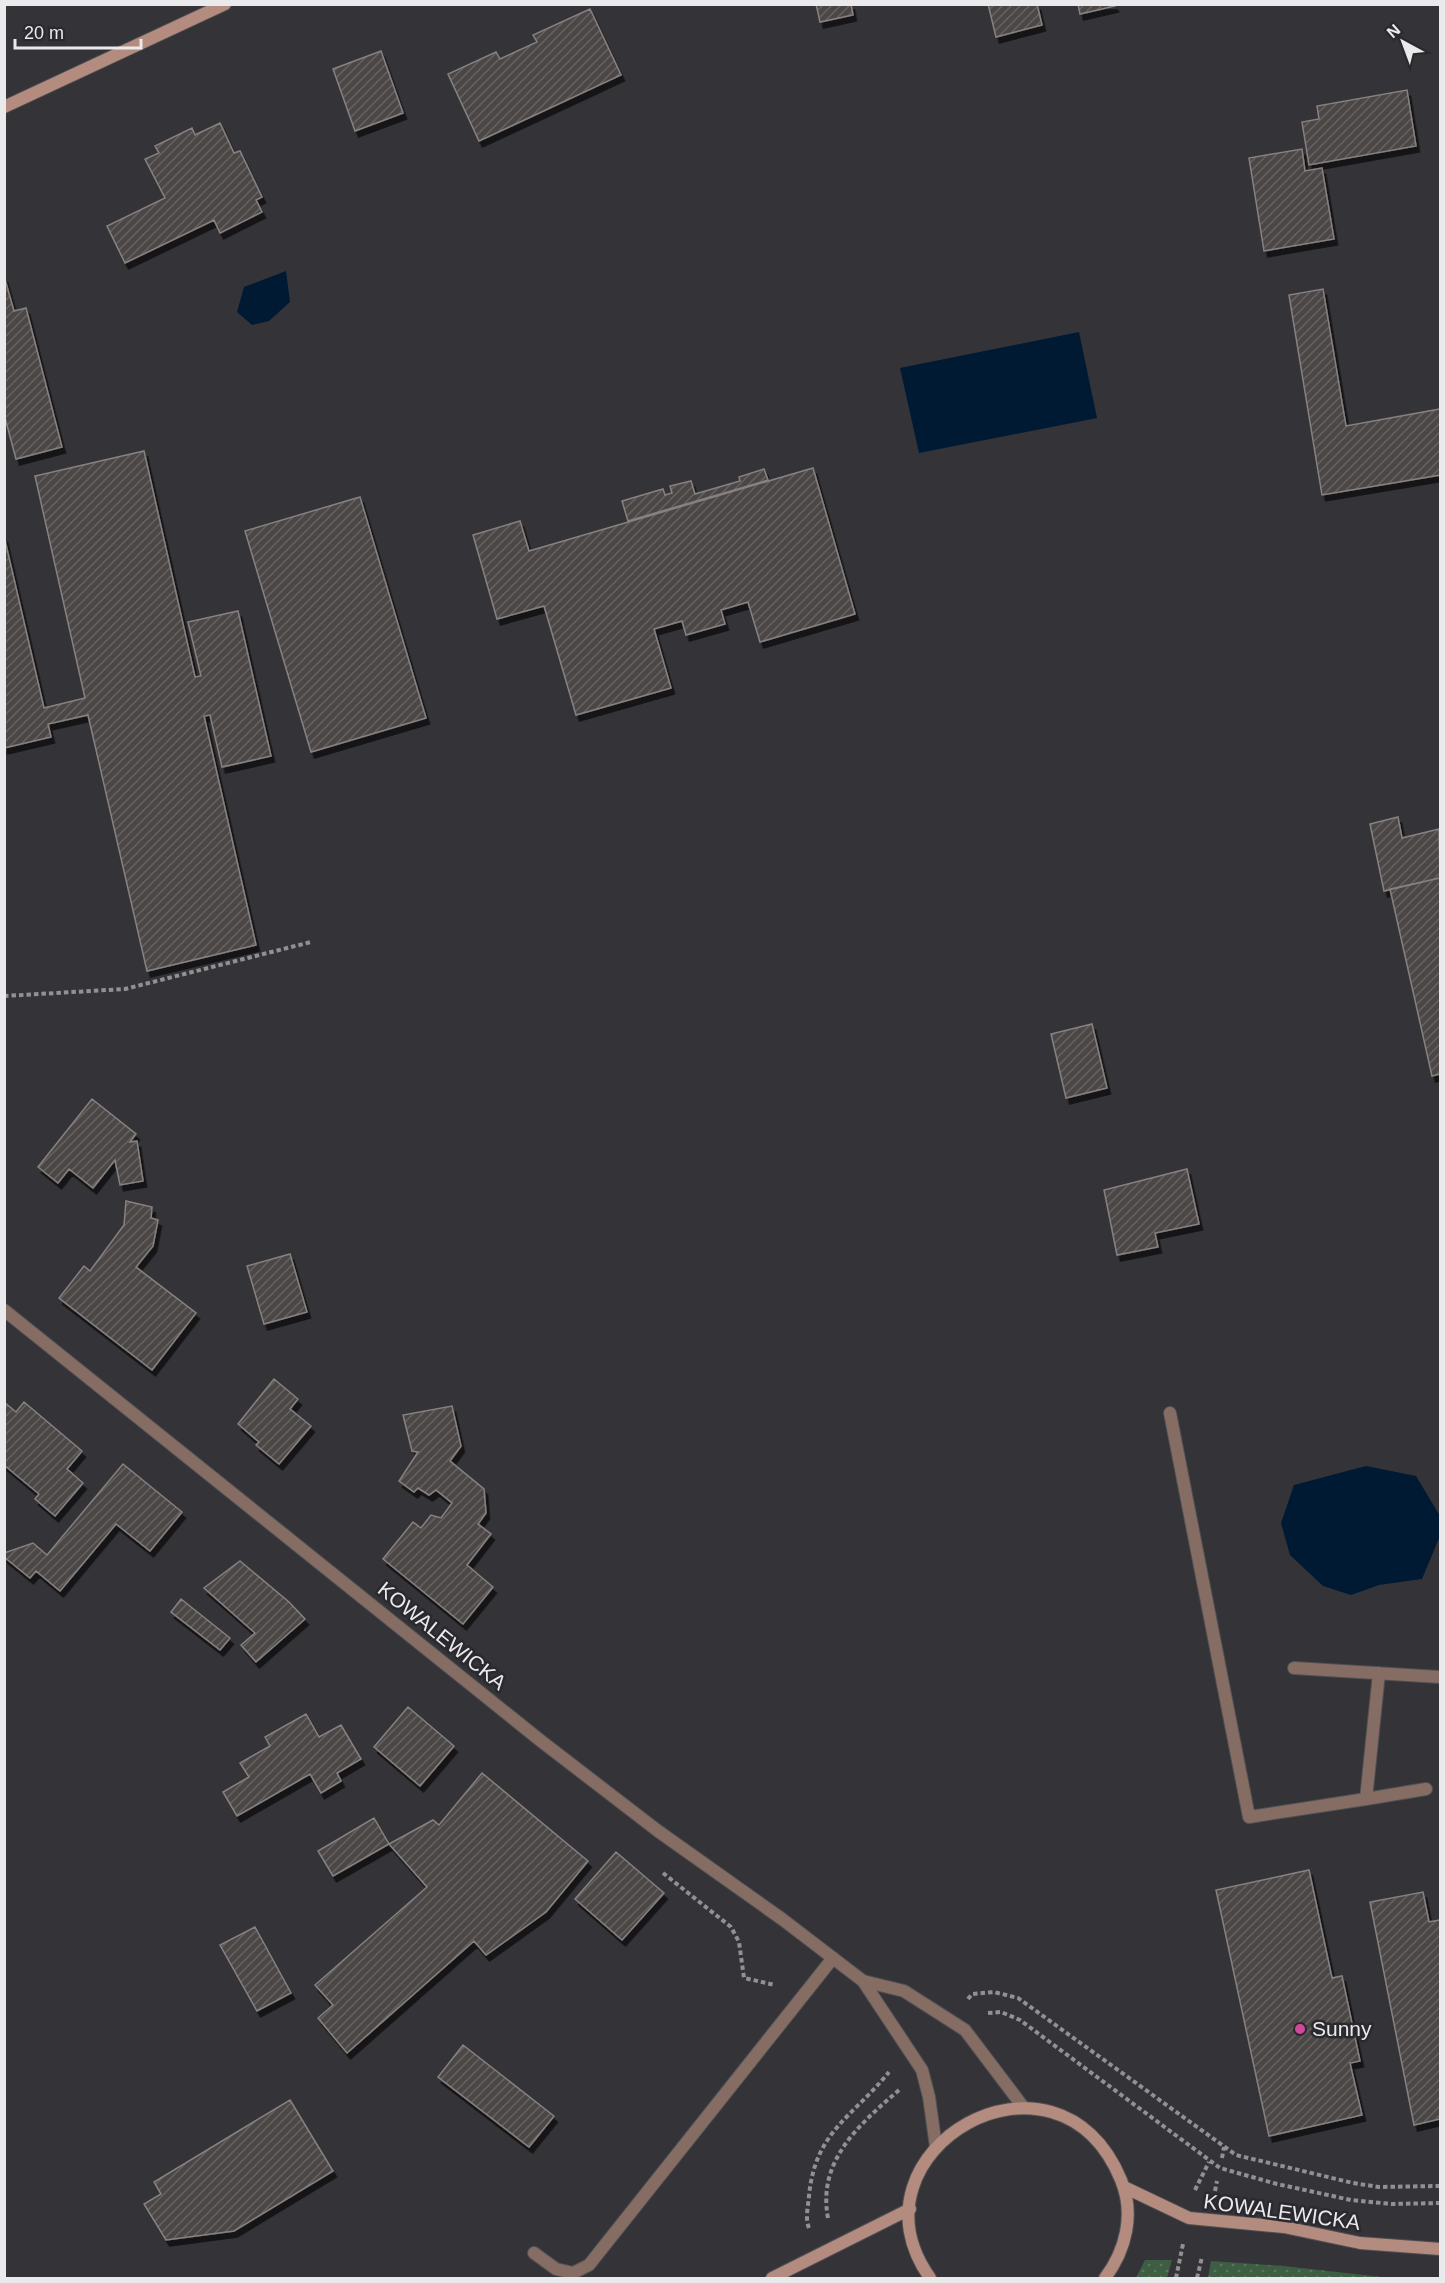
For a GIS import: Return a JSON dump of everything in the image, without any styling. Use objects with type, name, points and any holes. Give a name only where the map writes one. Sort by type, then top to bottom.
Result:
[{"type":"street","points":[[4,107],[225,4]]},
{"type":"street","name":"KOWALEWICKA","points":[[4,1310],[541,1741],[658,1831],[863,1981],[922,2070],[929,2097],[936,2147]]},
{"type":"street","points":[[1170,1413],[1250,1817],[1426,1789]]},
{"type":"street","points":[[1294,1668],[1440,1677]]},
{"type":"street","points":[[1366,1799],[1379,1673]]},
{"type":"street","points":[[534,2253],[556,2269],[573,2273],[589,2265],[833,1958]]},
{"type":"street","name":"KOWALEWICKA","points":[[863,1981],[904,1991],[965,2030],[1024,2108]]},
{"type":"street","points":[[930,2278],[915,2250],[910,2209],[914,2187],[925,2163],[936,2147],[953,2130],[974,2118],[995,2111],[1024,2108],[1047,2112],[1075,2123],[1099,2142],[1114,2163],[1124,2187],[1127,2225],[1118,2260],[1105,2278]]},
{"type":"street","name":"KOWALEWICKA","points":[[1124,2187],[1189,2218],[1284,2227],[1360,2243],[1440,2249]]},
{"type":"street","points":[[771,2278],[910,2209]]},
{"type":"path","points":[[4,996],[125,989],[311,942]]},
{"type":"path","points":[[656,1868],[731,1927],[739,1942],[744,1978],[806,1992]]},
{"type":"path","points":[[972,1994],[994,1992],[1018,1998],[1236,2155],[1253,2161],[1379,2187],[1440,2186]]},
{"type":"path","points":[[981,2016],[1001,2012],[1020,2020],[1177,2134],[1209,2162],[1244,2175],[1322,2195],[1392,2204],[1440,2204]]},
{"type":"path","points":[[807,2223],[810,2184],[818,2158],[828,2138],[842,2119],[893,2068]]},
{"type":"path","points":[[837,2247],[827,2211],[827,2190],[838,2152],[850,2136],[900,2089]]},
{"type":"path","points":[[1222,2158],[1224,2147]]},
{"type":"path","points":[[1194,2194],[1209,2162]]},
{"type":"path","points":[[1176,2278],[1181,2256]]},
{"type":"path","points":[[1197,2278],[1202,2257]]},
{"type":"green space","points":[[1145,2260],[1172,2260],[1167,2278],[1136,2278]]},
{"type":"green space","points":[[1211,2261],[1284,2266],[1390,2278],[1208,2278]]},
{"type":"water","points":[[286,271],[290,302],[269,321],[252,325],[237,312],[244,287]]},
{"type":"water","points":[[1079,332],[1097,418],[919,453],[900,368]]},
{"type":"water","points":[[1366,1466],[1416,1476],[1440,1516],[1440,1536],[1422,1579],[1379,1585],[1351,1595],[1323,1586],[1290,1555],[1281,1523],[1294,1485]]},
{"type":"building","points":[[816,4],[851,4],[853,15],[820,22]]},
{"type":"building","points":[[988,4],[1037,4],[1042,25],[996,37]]},
{"type":"building","points":[[1078,4],[1114,4],[1115,6],[1080,14]]},
{"type":"building","points":[[590,9],[621,75],[479,141],[448,74],[496,52],[500,59],[537,42],[533,35]]},
{"type":"building","points":[[381,51],[403,113],[355,131],[333,69]]},
{"type":"building","points":[[1407,90],[1416,146],[1309,165],[1302,122],[1319,119],[1317,106]]},
{"type":"building","points":[[220,123],[234,153],[240,151],[262,197],[256,200],[262,212],[220,233],[214,220],[125,263],[107,226],[165,198],[145,159],[159,153],[155,146],[192,128],[195,135]]},
{"type":"building","points":[[1302,149],[1305,171],[1322,168],[1334,239],[1264,251],[1249,158]]},
{"type":"building","points":[[4,276],[14,311],[26,308],[62,447],[16,459],[4,414]]},
{"type":"building","points":[[1323,289],[1346,426],[1440,409],[1440,475],[1322,495],[1289,295]]},
{"type":"building","points":[[144,451],[195,677],[201,676],[188,622],[238,611],[271,756],[222,767],[210,715],[204,716],[256,945],[147,971],[88,715],[48,724],[51,737],[4,748],[4,536],[44,708],[85,698],[35,476]]},
{"type":"building","points":[[813,468],[855,614],[760,642],[748,602],[721,610],[725,624],[686,635],[682,621],[654,629],[671,688],[576,715],[544,606],[497,619],[473,535],[520,521],[529,551]]},
{"type":"building","points":[[764,469],[768,480],[628,521],[622,501],[663,489],[665,495],[672,493],[670,486],[691,481],[695,494],[740,481],[739,477]]},
{"type":"building","points":[[360,497],[426,718],[311,752],[245,531]]},
{"type":"building","points":[[1398,817],[1402,838],[1439,829],[1440,878],[1384,891],[1370,824]]},
{"type":"building","points":[[1440,878],[1440,1074],[1432,1076],[1390,889]]},
{"type":"building","points":[[1092,1024],[1107,1088],[1066,1098],[1051,1034]]},
{"type":"building","points":[[92,1099],[136,1134],[130,1142],[137,1141],[143,1181],[120,1185],[115,1160],[93,1188],[69,1169],[58,1183],[38,1167]]},
{"type":"building","points":[[1187,1169],[1199,1224],[1155,1233],[1158,1247],[1117,1255],[1104,1190]]},
{"type":"building","points":[[126,1201],[152,1207],[151,1218],[158,1220],[153,1246],[136,1267],[196,1313],[152,1370],[59,1298],[84,1266],[90,1271],[124,1225]]},
{"type":"building","points":[[290,1254],[307,1312],[264,1324],[247,1266]]},
{"type":"building","points":[[274,1379],[298,1399],[290,1409],[311,1426],[279,1464],[256,1445],[259,1442],[238,1424]]},
{"type":"building","points":[[4,1402],[16,1412],[24,1402],[82,1451],[67,1469],[83,1483],[55,1516],[35,1499],[39,1494],[4,1465]]},
{"type":"building","points":[[452,1406],[461,1446],[450,1461],[484,1489],[486,1513],[478,1524],[491,1534],[467,1565],[493,1587],[463,1624],[383,1559],[413,1522],[421,1528],[431,1515],[441,1518],[452,1503],[436,1490],[429,1495],[418,1488],[414,1492],[399,1481],[418,1452],[412,1451],[403,1415]]},
{"type":"building","points":[[123,1464],[182,1512],[150,1551],[116,1524],[60,1591],[36,1571],[30,1578],[4,1557],[4,1553],[33,1543],[47,1555]]},
{"type":"building","points":[[240,1561],[289,1602],[305,1619],[256,1662],[241,1645],[255,1633],[204,1588]]},
{"type":"building","points":[[181,1599],[230,1638],[220,1650],[171,1612]]},
{"type":"building","points":[[408,1707],[454,1746],[420,1786],[374,1747]]},
{"type":"building","points":[[306,1714],[319,1737],[341,1725],[361,1759],[337,1773],[341,1781],[321,1793],[310,1774],[237,1816],[223,1792],[249,1777],[240,1763],[270,1746],[265,1737]]},
{"type":"building","points":[[482,1773],[588,1861],[546,1912],[486,1955],[474,1941],[347,2053],[318,2018],[333,2005],[315,1985],[427,1887],[389,1844],[433,1820],[439,1825]]},
{"type":"building","points":[[374,1818],[389,1844],[333,1876],[318,1851]]},
{"type":"building","points":[[616,1852],[664,1893],[622,1940],[575,1899]]},
{"type":"building","name":"Sunny","points":[[1309,1870],[1332,1978],[1342,1976],[1360,2061],[1350,2063],[1362,2115],[1269,2136],[1216,1890]]},
{"type":"building","points":[[1423,1892],[1429,1922],[1440,1920],[1440,2119],[1414,2125],[1370,1902]]},
{"type":"building","points":[[255,1927],[291,1993],[257,2011],[220,1945]]},
{"type":"building","points":[[463,2045],[554,2116],[529,2147],[438,2077]]},
{"type":"building","points":[[290,2100],[333,2171],[234,2231],[166,2240],[144,2204],[161,2194],[154,2182]]},
{"type":"place","name":"Sunny","points":[[1300,2029]]}]
